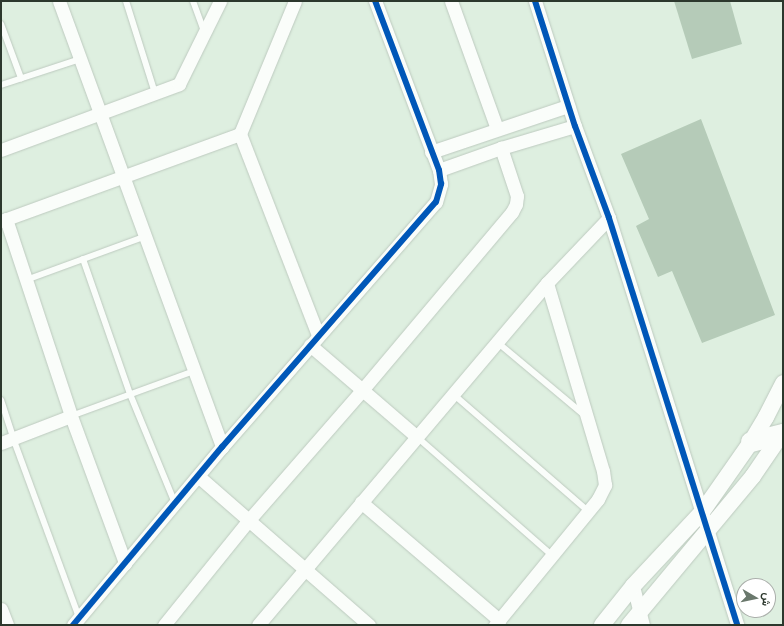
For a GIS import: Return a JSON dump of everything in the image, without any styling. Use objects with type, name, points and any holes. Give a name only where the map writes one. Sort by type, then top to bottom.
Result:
[{"type":"main road","points":[[751,442],[783,433]]},
{"type":"street","points":[[59,1],[222,447]]},
{"type":"street","points":[[1,150],[100,115],[179,84],[220,1]]},
{"type":"street","points":[[295,1],[240,134],[314,340],[363,389],[417,437]]},
{"type":"street","points":[[76,621],[222,447],[436,202],[441,184],[439,170],[375,1]]},
{"type":"street","points":[[451,1],[497,129]]},
{"type":"street","points":[[535,1],[568,106],[609,218],[737,625]]},
{"type":"street","points":[[432,152],[568,106]]},
{"type":"street","points":[[439,170],[500,148],[575,126]]},
{"type":"street","points":[[125,563],[71,416],[26,280],[4,220],[240,134]]},
{"type":"street","points":[[164,625],[248,521],[363,389],[512,212],[516,204],[516,188],[500,148]]},
{"type":"street","points":[[258,625],[547,283],[609,218]]},
{"type":"street","points":[[361,502],[497,622],[598,499],[605,485],[603,472],[547,283]]},
{"type":"street","points":[[602,625],[633,586],[702,512],[751,442],[766,418],[783,383]]},
{"type":"street","points":[[7,441],[71,416]]},
{"type":"street","points":[[629,625],[641,619],[708,530],[753,476],[783,433]]},
{"type":"street","points":[[198,476],[304,570],[355,621],[369,625]]},
{"type":"street","points":[[633,586],[641,619]]},
{"type":"street","points":[[1,609],[7,625]]},
{"type":"lane","points":[[126,1],[156,94]]},
{"type":"lane","points":[[193,1],[205,33]]},
{"type":"lane","points":[[1,24],[21,78]]},
{"type":"lane","points":[[1,86],[80,59]]},
{"type":"lane","points":[[26,280],[146,236]]},
{"type":"lane","points":[[83,259],[130,394],[175,503]]},
{"type":"lane","points":[[497,342],[587,417]]},
{"type":"lane","points":[[71,416],[194,370]]},
{"type":"lane","points":[[453,394],[588,511]]},
{"type":"lane","points":[[1,400],[7,441],[76,621]]},
{"type":"lane","points":[[417,437],[552,555]]},
{"type":"building","points":[[674,1],[730,1],[742,44],[692,59]]},
{"type":"building","points":[[701,119],[775,315],[702,343],[672,271],[658,277],[636,226],[649,219],[621,154]]},
{"type":"cycle path","points":[[73,625],[222,447],[436,202],[441,184],[439,170],[375,1]]},
{"type":"cycle path","points":[[535,1],[575,126],[609,218],[737,625]]}]
